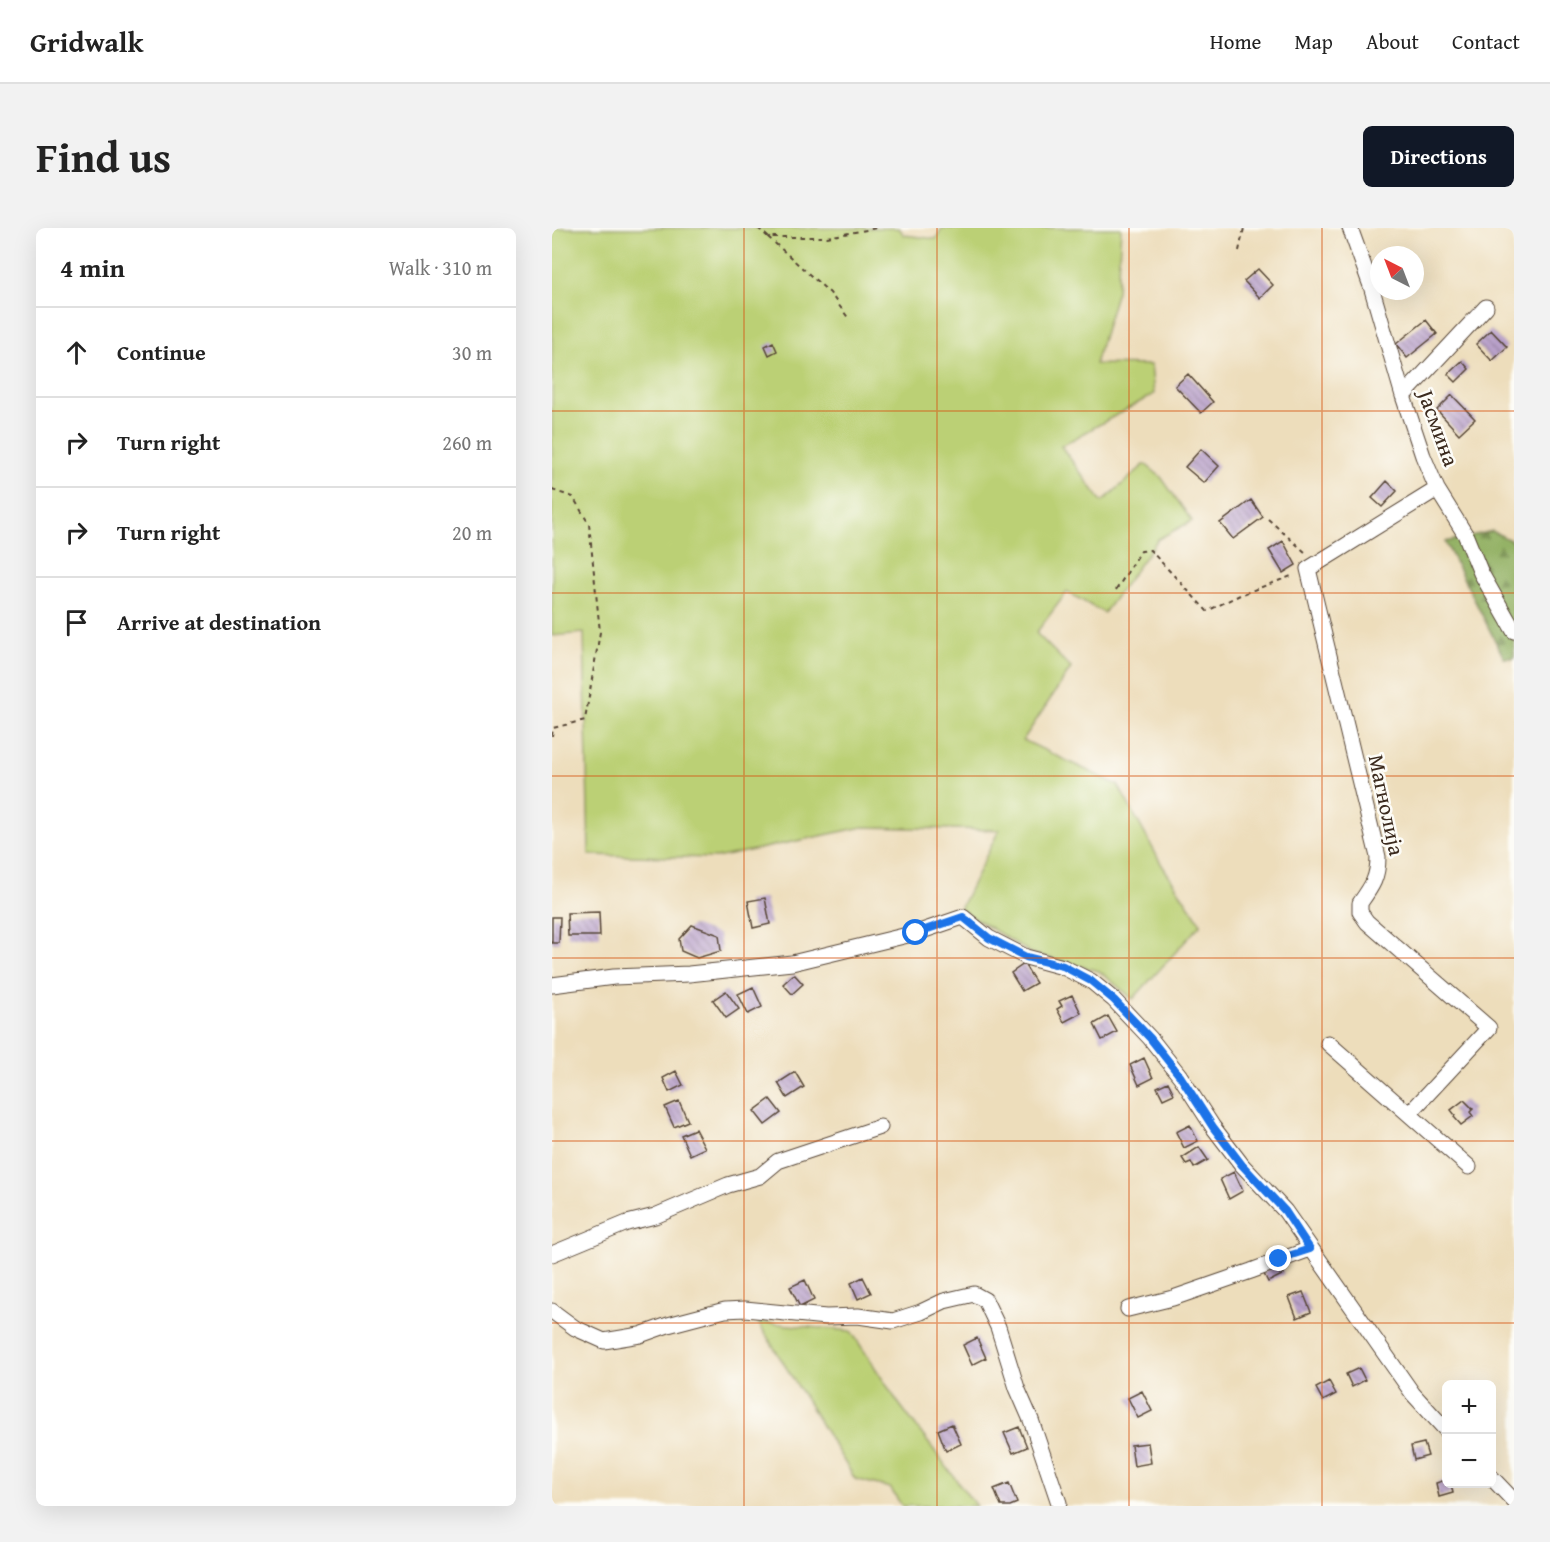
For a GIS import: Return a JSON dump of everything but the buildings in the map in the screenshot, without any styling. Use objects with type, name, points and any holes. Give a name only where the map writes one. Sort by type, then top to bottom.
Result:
[{"type":"street","name":"Јасмина","points":[[1350,228],[1371,286],[1403,396],[1437,489],[1465,534],[1481,573],[1514,632]]},
{"type":"street","points":[[1403,396],[1486,307]]},
{"type":"street","points":[[1313,567],[1437,489]]},
{"type":"street","name":"Магнолија","points":[[1313,567],[1378,857],[1378,872],[1360,903],[1360,912],[1367,922],[1489,1028],[1409,1114]]},
{"type":"street","points":[[552,985],[614,977],[688,974],[792,963],[916,933],[963,917],[989,938],[1026,957],[1063,966],[1091,981],[1114,1000],[1150,1038],[1180,1076],[1213,1127],[1242,1165],[1285,1211],[1413,1394],[1442,1426]]},
{"type":"street","points":[[1328,1043],[1469,1167]]},
{"type":"street","points":[[552,1254],[627,1223],[655,1216],[728,1185],[760,1176],[778,1161],[880,1128]]},
{"type":"street","points":[[1128,1309],[1173,1298],[1310,1249]]},
{"type":"street","points":[[552,1311],[575,1328],[604,1341],[640,1335],[725,1310],[826,1317],[858,1316],[893,1321],[921,1312],[944,1301],[975,1294],[985,1300],[998,1327],[1017,1388],[1059,1503]]},
{"type":"street","points":[[1496,1482],[1514,1501]]},
{"type":"path","points":[[758,228],[830,293],[849,319]]},
{"type":"path","points":[[768,237],[827,237],[877,228]]},
{"type":"path","points":[[1239,250],[1244,228]]},
{"type":"path","points":[[552,490],[573,497],[589,524],[600,632],[585,720],[553,728],[552,736]]},
{"type":"path","points":[[1116,590],[1141,551],[1150,550],[1207,611],[1240,595],[1313,567],[1268,519]]},
{"type":"green space","points":[[552,228],[899,228],[904,235],[936,239],[942,228],[1121,228],[1117,291],[1095,364],[1151,365],[1154,394],[1061,446],[1102,502],[1145,464],[1161,477],[1192,521],[1158,539],[1104,613],[1067,592],[1036,633],[1071,668],[1023,740],[1118,785],[1162,865],[1201,924],[1133,999],[1099,971],[1031,953],[960,909],[999,830],[863,827],[716,858],[589,855],[584,633],[552,636]]},
{"type":"green space","points":[[1492,531],[1514,542],[1514,658],[1504,658],[1445,542]]},
{"type":"green space","points":[[758,1322],[851,1331],[897,1401],[976,1506],[902,1506],[890,1488],[855,1479]]},
{"type":"route","points":[[916,933],[963,917],[989,938],[1026,957],[1063,966],[1091,981],[1114,1000],[1150,1038],[1180,1076],[1213,1127],[1242,1165],[1285,1211],[1310,1249],[1279,1259]]}]
